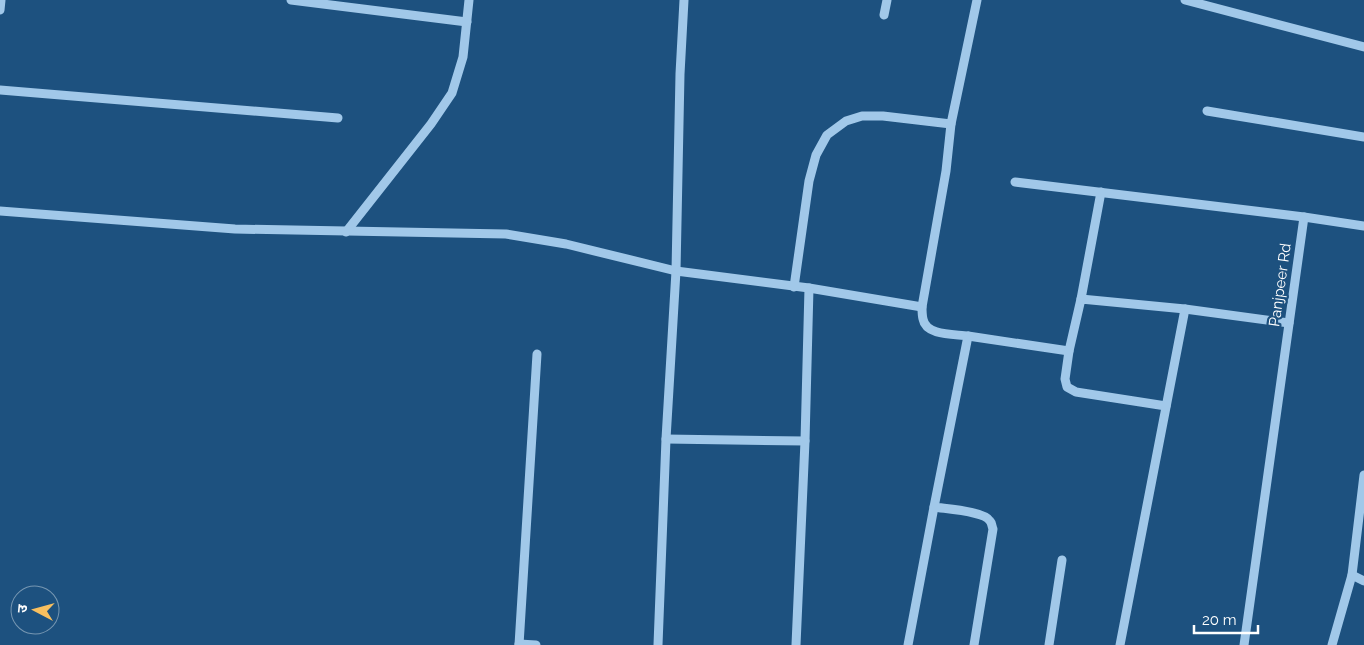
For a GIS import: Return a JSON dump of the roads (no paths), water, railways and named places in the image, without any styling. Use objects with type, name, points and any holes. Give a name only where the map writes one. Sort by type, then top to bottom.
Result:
[{"type":"street","points":[[0,0],[0,10]]},
{"type":"street","points":[[291,0],[467,22]]},
{"type":"street","points":[[346,232],[431,124],[452,93],[463,57],[469,0]]},
{"type":"street","points":[[658,645],[666,438],[676,271],[680,74],[684,0]]},
{"type":"street","points":[[884,15],[887,0]]},
{"type":"street","points":[[977,0],[951,124],[946,171],[922,307],[923,320],[927,328],[936,332],[1069,351]]},
{"type":"street","points":[[1185,0],[1364,47]]},
{"type":"street","points":[[0,90],[338,118]]},
{"type":"street","points":[[1207,111],[1364,137]]},
{"type":"street","points":[[794,286],[809,181],[816,155],[827,135],[846,121],[862,116],[883,116],[951,124]]},
{"type":"street","points":[[1015,182],[1364,226]]},
{"type":"street","points":[[1101,192],[1065,379],[1068,387],[1076,392],[1166,406]]},
{"type":"street","points":[[0,210],[235,229],[506,234],[566,244],[676,271],[809,288],[922,307]]},
{"type":"street","name":"Panjpeer Rd","points":[[1244,645],[1304,217]]},
{"type":"street","points":[[796,645],[809,288]]},
{"type":"street","points":[[1081,299],[1185,309],[1289,323]]},
{"type":"street","points":[[1120,645],[1185,309]]},
{"type":"street","points":[[908,645],[968,336]]},
{"type":"street","points":[[536,645],[519,645],[537,354]]},
{"type":"street","points":[[666,438],[804,441]]},
{"type":"street","points":[[1332,645],[1352,575],[1364,475]]},
{"type":"street","points":[[934,507],[978,514],[991,522],[993,529],[974,645]]},
{"type":"street","points":[[1049,645],[1062,560]]},
{"type":"street","points":[[1352,575],[1364,581]]}]
